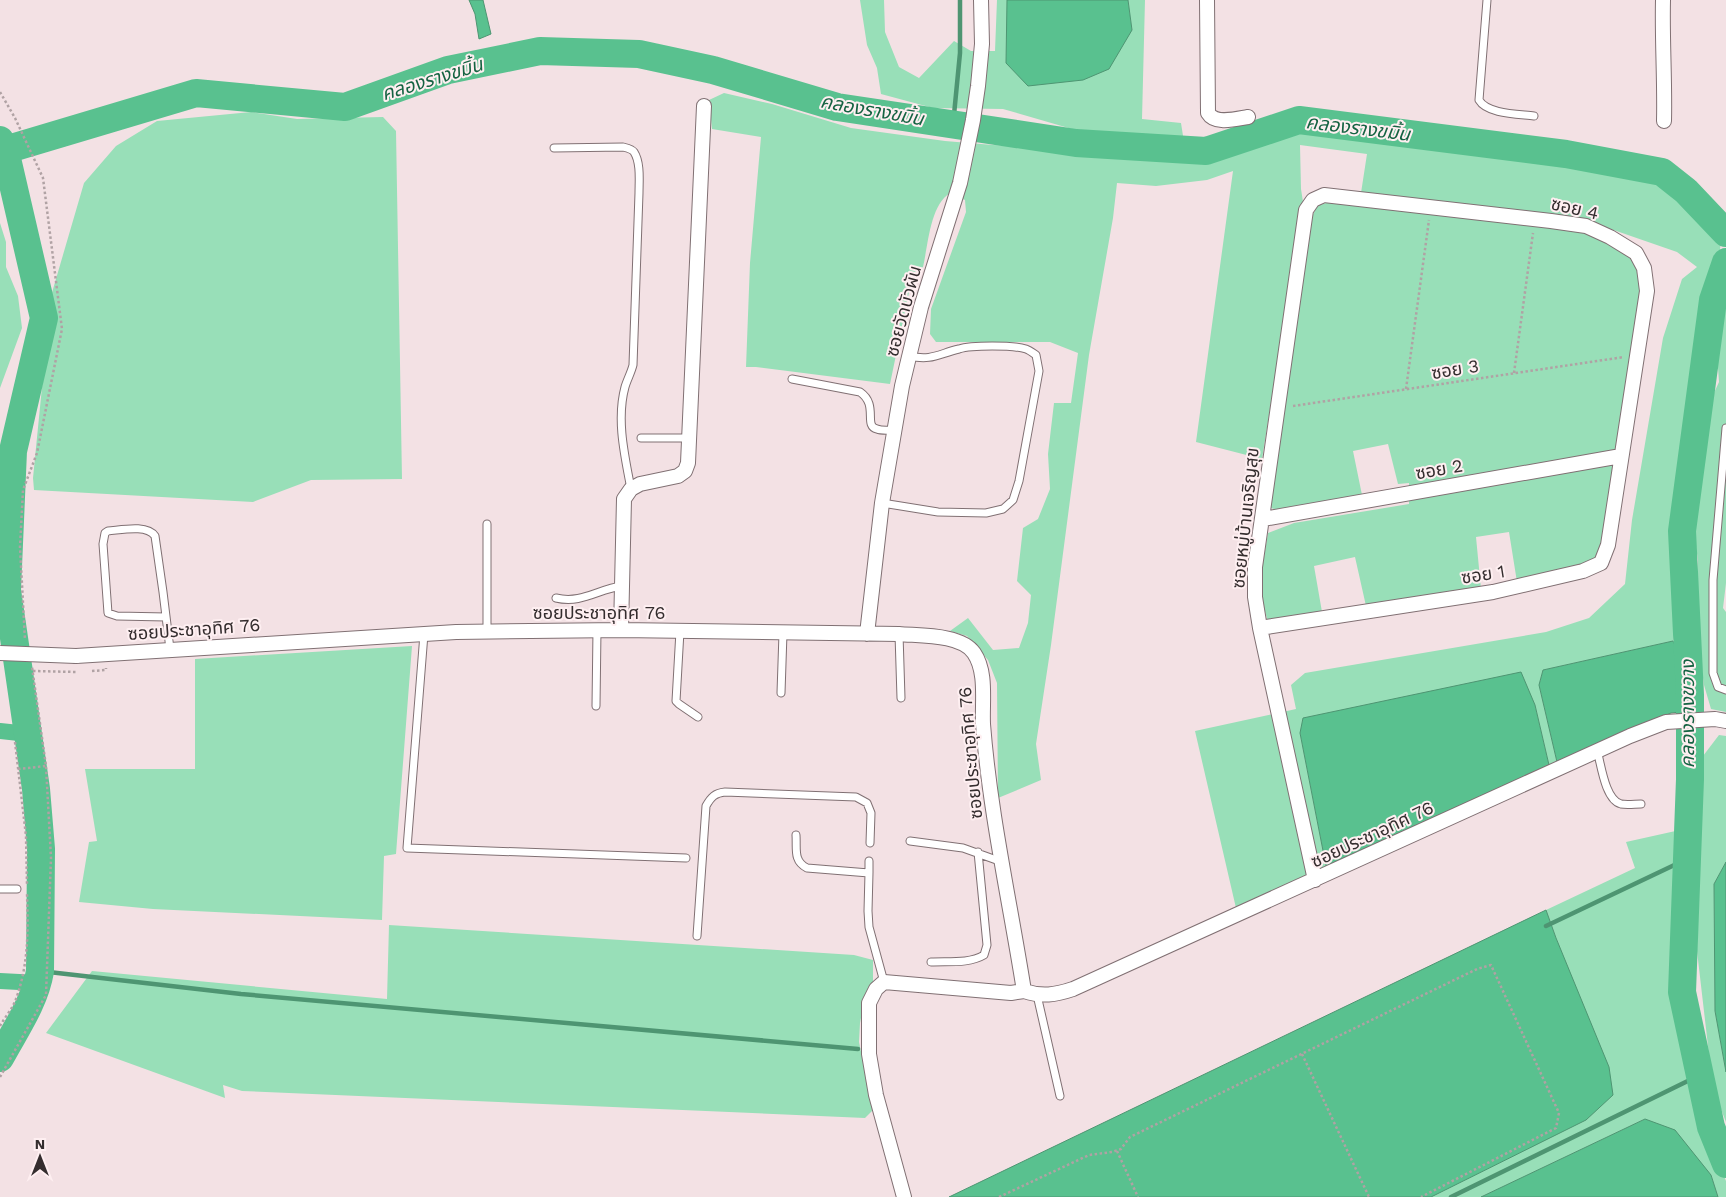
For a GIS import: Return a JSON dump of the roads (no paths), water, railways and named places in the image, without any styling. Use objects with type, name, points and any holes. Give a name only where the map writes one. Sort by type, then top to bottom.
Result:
[{"type":"street","name":"ซอยวัดบัวผัน","points":[[867,634],[882,503],[909,356],[921,307],[954,204],[973,120],[982,44],[981,0]]},
{"type":"street","points":[[1207,0],[1208,113],[1213,119],[1218,120],[1234,120],[1248,117]]},
{"type":"street","points":[[1663,0],[1664,121]]},
{"type":"street","points":[[621,630],[624,499],[631,489],[640,484],[678,476],[685,471],[688,463],[704,106]]},
{"type":"street","name":"ซอย 4","points":[[1324,195],[1586,226],[1610,237],[1636,253],[1644,268],[1647,291],[1621,456]]},
{"type":"street","name":"ซอยหมู่บ้านเจริญสุข","points":[[1315,880],[1260,628],[1255,597],[1255,567],[1276,409],[1306,210],[1313,200],[1324,195]]},
{"type":"street","name":"ซอย 2","points":[[1263,518],[1621,456]]},
{"type":"street","name":"ซอย 1","points":[[1260,628],[1493,592],[1583,571],[1601,563],[1608,545],[1621,456]]},
{"type":"street","name":"ซอยประชาอุทิศ 76","points":[[0,653],[76,656],[424,634],[597,630],[899,634],[943,638],[960,642],[974,652],[982,668],[983,722],[988,776],[1002,862],[1030,993],[1056,995],[1315,880],[1597,750],[1666,722],[1721,720]]},
{"type":"street","points":[[904,1197],[876,1095],[869,1054],[869,1003],[876,989],[884,982],[1030,993]]},
{"type":"lane","points":[[1488,0],[1478,100],[1486,108],[1534,116]]},
{"type":"lane","points":[[554,148],[623,147],[635,153],[638,165],[639,193],[633,365],[625,388],[622,408],[623,438],[631,489]]},
{"type":"lane","points":[[882,503],[938,512],[986,513],[1003,509],[1013,500],[1019,481],[1039,370],[1036,355],[1026,349],[1007,346],[960,348],[933,358],[921,359],[909,356]]},
{"type":"lane","points":[[792,379],[860,392],[870,402],[870,422],[872,427],[894,430]]},
{"type":"lane","points":[[1726,428],[1712,580],[1713,673],[1718,686],[1726,690]]},
{"type":"lane","points":[[640,438],[689,438]]},
{"type":"lane","points":[[487,524],[487,632]]},
{"type":"lane","points":[[166,616],[117,616],[108,613],[103,544],[105,533],[108,531],[136,529],[148,530],[153,533],[156,540],[166,616],[170,649]]},
{"type":"lane","points":[[556,598],[565,600],[582,599],[610,588],[622,586]]},
{"type":"lane","points":[[596,706],[597,630]]},
{"type":"lane","points":[[680,631],[676,701],[698,717]]},
{"type":"lane","points":[[781,693],[783,633]]},
{"type":"lane","points":[[424,634],[407,848],[686,858]]},
{"type":"lane","points":[[899,634],[901,698]]},
{"type":"lane","points":[[1597,750],[1606,787],[1613,799],[1620,804],[1641,804]]},
{"type":"lane","points":[[697,936],[706,806],[717,793],[856,797],[867,803],[871,813],[870,843]]},
{"type":"lane","points":[[796,835],[797,859],[800,864],[807,868],[869,873]]},
{"type":"lane","points":[[910,841],[963,848],[1002,862]]},
{"type":"lane","points":[[931,962],[967,961],[978,959],[984,955],[987,945],[978,852]]},
{"type":"lane","points":[[869,861],[869,927],[884,982]]},
{"type":"lane","points":[[0,889],[17,889]]},
{"type":"lane","points":[[1030,993],[1060,1096]]},
{"type":"waterway","points":[[953,125],[960,53],[960,0]]},
{"type":"waterway","name":"คลองรางขมิ้น","points":[[5,150],[196,93],[345,107],[448,70],[540,51],[639,54],[713,70],[837,107],[1076,143],[1206,151],[1299,120],[1566,154],[1662,172],[1686,191],[1726,233]]},
{"type":"waterway","points":[[0,140],[5,150],[44,318],[13,451],[7,590],[36,789],[41,849],[40,971],[29,1005],[0,1058]]},
{"type":"waterway","name":"คลองรางขวาง","points":[[1726,262],[1713,300],[1682,531],[1690,695],[1690,779],[1682,992],[1711,1127],[1726,1164]]},
{"type":"waterway","points":[[0,449],[13,451]]},
{"type":"waterway","points":[[0,731],[28,734]]},
{"type":"waterway","points":[[1546,926],[1687,859]]},
{"type":"waterway","points":[[40,971],[241,994],[858,1049]]},
{"type":"waterway","points":[[0,981],[38,983]]},
{"type":"waterway","points":[[1451,1197],[1700,1075]]}]
